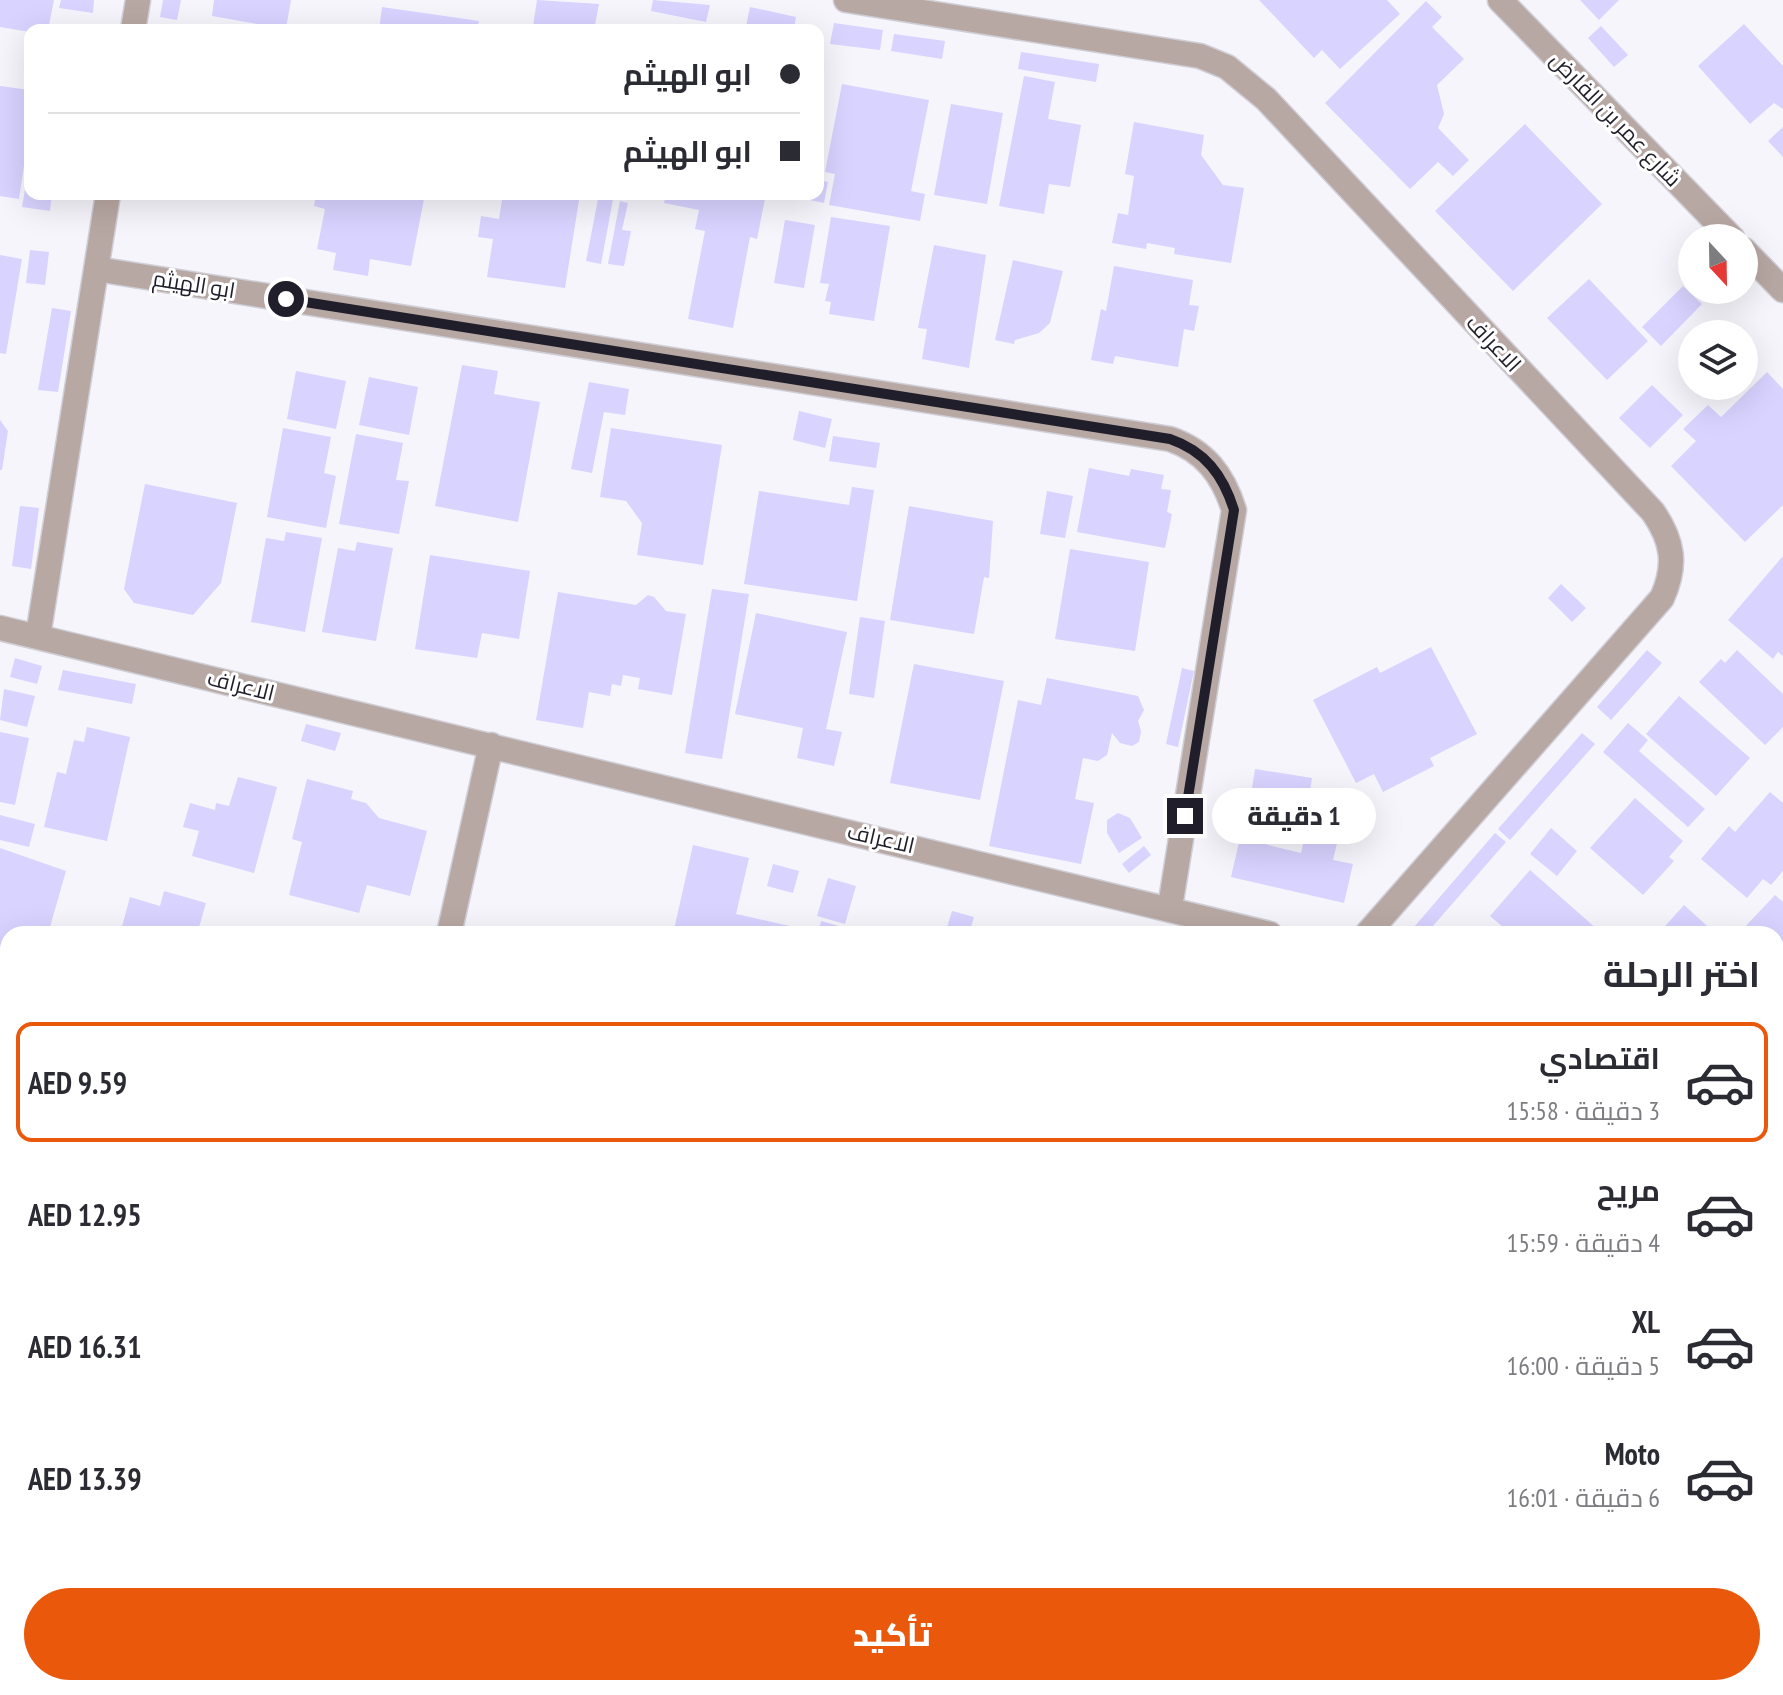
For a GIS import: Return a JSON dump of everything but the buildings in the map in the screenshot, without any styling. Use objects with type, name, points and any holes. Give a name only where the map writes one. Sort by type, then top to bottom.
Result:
[{"type":"street","points":[[134,24],[138,0]]},
{"type":"street","name":"الاعراف","points":[[846,0],[1200,56],[1227,67],[1276,110],[1653,512],[1665,529],[1673,560],[1671,579],[1662,598],[1374,926]]},
{"type":"street","name":"شارع عمر بن الفارض","points":[[1500,0],[1718,224]]},
{"type":"street","points":[[38,636],[107,200]]},
{"type":"street","points":[[1758,264],[1783,290]]},
{"type":"street","name":"ابو الهيثم","points":[[96,269],[1170,439],[1192,447],[1219,476],[1234,510],[1170,907]]},
{"type":"street","name":"الاعراف","points":[[0,628],[1240,926]]},
{"type":"street","points":[[451,926],[491,745]]},
{"type":"route","points":[[286,299],[1170,439],[1192,447],[1219,476],[1234,510],[1185,816]]}]
